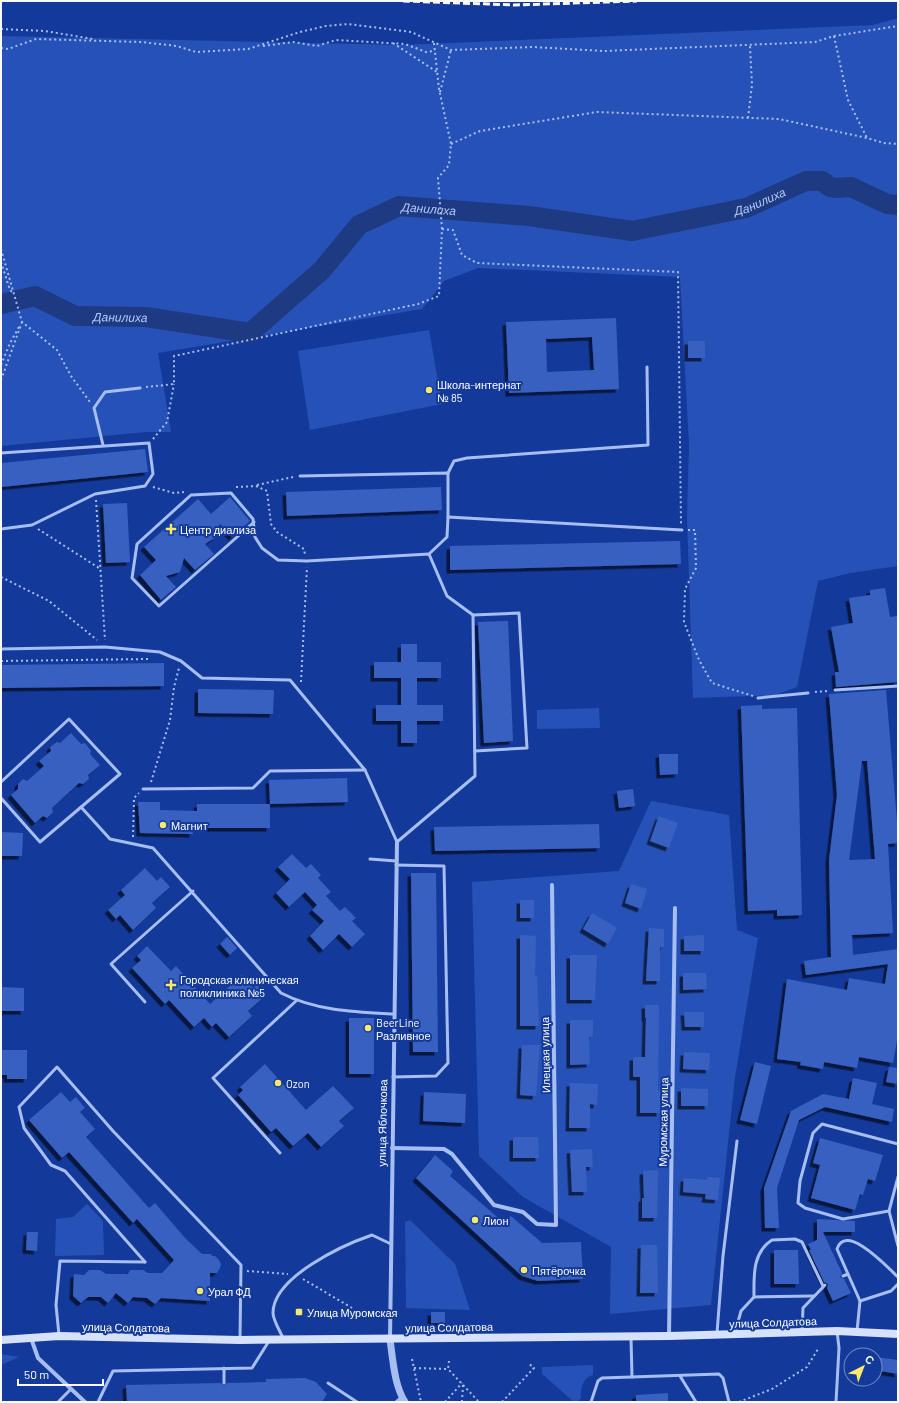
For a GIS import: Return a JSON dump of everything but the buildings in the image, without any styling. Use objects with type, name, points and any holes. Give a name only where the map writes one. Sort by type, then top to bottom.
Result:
[{"type":"main road","name":"улица Солдатова","points":[[1,1340],[59,1336],[240,1340],[366,1338],[390,1340],[669,1336],[837,1331],[898,1334]]},
{"type":"street","name":"улица Яблочкова","points":[[396,842],[390,1340],[404,1399]]},
{"type":"street","name":"Илецкая улица","points":[[392,1148],[444,1149],[452,1154],[494,1205],[523,1212],[538,1224],[556,1225],[552,885]]},
{"type":"street","name":"Муромская улица","points":[[669,1336],[675,908]]},
{"type":"street","points":[[31,1338],[38,1358],[85,1402]]},
{"type":"lane","points":[[254,522],[158,606],[132,578],[138,544],[191,495],[231,493],[254,522],[255,537],[262,548],[278,560],[307,561],[429,554],[447,537],[448,473],[454,461],[467,458],[648,445],[647,367]]},
{"type":"lane","points":[[103,445],[94,408],[105,392],[140,388]]},
{"type":"lane","points":[[1,453],[150,443],[153,474],[145,486],[95,494],[32,525],[1,529]]},
{"type":"lane","points":[[300,476],[448,473]]},
{"type":"lane","points":[[448,517],[682,530]]},
{"type":"lane","points":[[429,554],[447,596],[472,615],[519,613],[527,748],[474,752]]},
{"type":"lane","points":[[1,648],[105,647],[160,652],[181,661],[202,678],[290,680],[301,691],[365,770],[396,842],[475,776],[472,615]]},
{"type":"lane","points":[[836,690],[898,686]]},
{"type":"lane","points":[[758,698],[808,693]]},
{"type":"lane","points":[[1,782],[69,719],[120,774],[40,842],[1,798]]},
{"type":"lane","points":[[143,789],[253,788],[270,771],[365,770]]},
{"type":"lane","points":[[81,807],[110,839],[153,848],[193,891],[281,993],[296,1001],[347,1011],[394,1014]]},
{"type":"lane","points":[[370,859],[396,863],[444,866],[448,1063],[436,1076],[393,1077]]},
{"type":"lane","points":[[145,1002],[112,964],[193,891]]},
{"type":"lane","points":[[280,1153],[213,1078],[296,1001]]},
{"type":"lane","points":[[59,1336],[56,1305],[60,1261],[146,1262],[66,1171],[51,1165],[24,1128],[19,1107],[57,1067],[113,1131],[241,1265],[240,1340]]},
{"type":"lane","points":[[889,1211],[843,1219],[805,1208],[798,1203],[800,1181],[813,1133],[822,1124],[898,1144]]},
{"type":"lane","points":[[717,1335],[723,1256],[737,1141]]},
{"type":"lane","points":[[898,1178],[889,1211],[898,1246]]},
{"type":"lane","points":[[284,1340],[273,1314],[274,1303],[284,1286],[293,1278],[350,1243],[372,1235],[391,1244]]},
{"type":"lane","points":[[735,1334],[741,1311],[754,1297],[755,1263],[766,1245],[772,1240],[795,1239],[802,1242],[824,1285],[803,1308],[802,1332]]},
{"type":"lane","points":[[857,1331],[860,1301],[837,1249],[840,1243],[847,1240],[859,1242],[898,1277]]},
{"type":"lane","points":[[843,1276],[848,1274]]},
{"type":"lane","points":[[860,1301],[891,1291],[898,1284]]},
{"type":"lane","points":[[754,1297],[814,1296]]},
{"type":"lane","points":[[836,1402],[839,1348],[837,1331]]},
{"type":"lane","points":[[631,1336],[632,1377]]},
{"type":"lane","points":[[98,1402],[113,1371],[252,1368],[270,1340]]},
{"type":"lane","points":[[224,1368],[224,1383]]},
{"type":"lane","points":[[591,1402],[600,1379],[722,1375],[729,1402]]},
{"type":"lane","points":[[680,1376],[696,1402]]},
{"type":"lane","points":[[328,1383],[357,1402]]},
{"type":"lane","points":[[58,1402],[71,1389]]},
{"type":"lane","points":[[396,1402],[404,1399]]},
{"type":"path","points":[[1,48],[8,48],[36,39],[141,42],[177,46],[196,52],[248,49],[300,32],[326,26],[348,24],[411,32],[451,50],[532,47],[604,51],[750,46],[815,42],[834,36],[898,26]]},
{"type":"path","points":[[1,29],[45,31],[100,40]]},
{"type":"path","points":[[834,36],[848,100],[867,138]]},
{"type":"path","points":[[258,46],[293,42],[317,46],[336,40],[391,42],[405,44],[426,52],[435,51]]},
{"type":"path","points":[[391,42],[437,72]]},
{"type":"path","points":[[150,443],[167,422],[174,384],[174,356],[418,304],[439,296],[442,229],[438,178],[449,165],[451,144],[440,93],[434,43]]},
{"type":"path","points":[[748,118],[752,85],[750,76],[750,46]]},
{"type":"path","points":[[440,93],[451,50]]},
{"type":"path","points":[[451,144],[480,131],[597,112],[778,119],[884,143],[898,144]]},
{"type":"path","points":[[442,229],[453,230],[462,255],[477,263],[678,272],[682,530],[695,530],[696,568],[685,589],[684,622],[699,660],[712,683],[758,698]]},
{"type":"path","points":[[1,249],[22,322],[57,350],[71,376],[94,408]]},
{"type":"path","points":[[1,262],[10,290],[13,293]]},
{"type":"path","points":[[1,365],[10,343],[22,322]]},
{"type":"path","points":[[1,380],[22,322]]},
{"type":"path","points":[[140,388],[174,384]]},
{"type":"path","points":[[256,486],[300,476]]},
{"type":"path","points":[[145,486],[168,491]]},
{"type":"path","points":[[95,494],[105,647]]},
{"type":"path","points":[[32,525],[99,568]]},
{"type":"path","points":[[301,691],[306,573]]},
{"type":"path","points":[[1,577],[49,601],[105,647]]},
{"type":"path","points":[[1,661],[151,659]]},
{"type":"path","points":[[133,844],[134,798],[150,782],[170,720],[174,687],[181,661]]},
{"type":"path","points":[[808,693],[836,690]]},
{"type":"path","points":[[740,1402],[772,1389],[807,1367],[818,1349]]},
{"type":"path","points":[[412,1359],[421,1402]]},
{"type":"path","points":[[448,1369],[449,1361]]},
{"type":"path","points":[[502,1402],[534,1368],[528,1363]]},
{"type":"path","points":[[414,1368],[448,1369],[479,1402]]},
{"type":"path","points":[[445,1402],[463,1384]]},
{"type":"path","points":[[462,1402],[463,1384]]},
{"type":"shaded area","points":[[898,18],[898,566],[850,573],[818,581],[797,687],[775,695],[693,698],[687,517],[689,444],[680,277],[478,268],[444,281],[422,309],[158,353],[171,432],[146,432],[1,446],[1,36],[402,45],[873,25]]},
{"type":"shaded area","points":[[429,330],[442,404],[310,430],[298,351]]},
{"type":"shaded area","points":[[599,708],[600,728],[537,729],[537,710]]},
{"type":"shaded area","points":[[651,801],[729,815],[737,930],[758,938],[735,1077],[711,1305],[610,1314],[611,1247],[523,1197],[479,1156],[472,882],[619,871]]},
{"type":"shaded area","points":[[87,1204],[103,1221],[104,1255],[55,1256],[56,1219],[73,1217]]},
{"type":"shaded area","points":[[410,1220],[455,1264],[470,1310],[406,1308],[405,1222]]},
{"type":"shaded area","points":[[1,1354],[19,1357],[1,1365]]},
{"type":"shaded area","points":[[593,1365],[593,1375],[587,1378],[583,1384],[581,1398],[577,1402],[574,1402],[542,1374],[542,1367]]},
{"type":"waterway","name":"Данилиха","points":[[1,304],[35,296],[75,316],[146,317],[250,333],[322,270],[359,225],[399,206],[529,216],[632,231],[746,208],[806,181],[822,181],[830,187],[835,188],[851,187],[887,204],[898,205]]},
{"type":"railway","points":[[403,1],[515,5],[637,1]]},
{"type":"place","name":"Школа-интернат № 85","points":[[429,390]]},
{"type":"place","name":"Центр диализа","points":[[171,529]]},
{"type":"place","name":"Магнит","points":[[163,825]]},
{"type":"place","name":"Городская клиническая поликлиника №5","points":[[171,985]]},
{"type":"place","name":"BeerLine Разливное","points":[[368,1028]]},
{"type":"place","name":"Ozon","points":[[278,1083]]},
{"type":"place","name":"Лион","points":[[475,1220]]},
{"type":"place","name":"Пятёрочка","points":[[524,1270]]},
{"type":"place","name":"Урал ФД","points":[[200,1291]]},
{"type":"place","name":"Улица Муромская","points":[[299,1312]]}]
